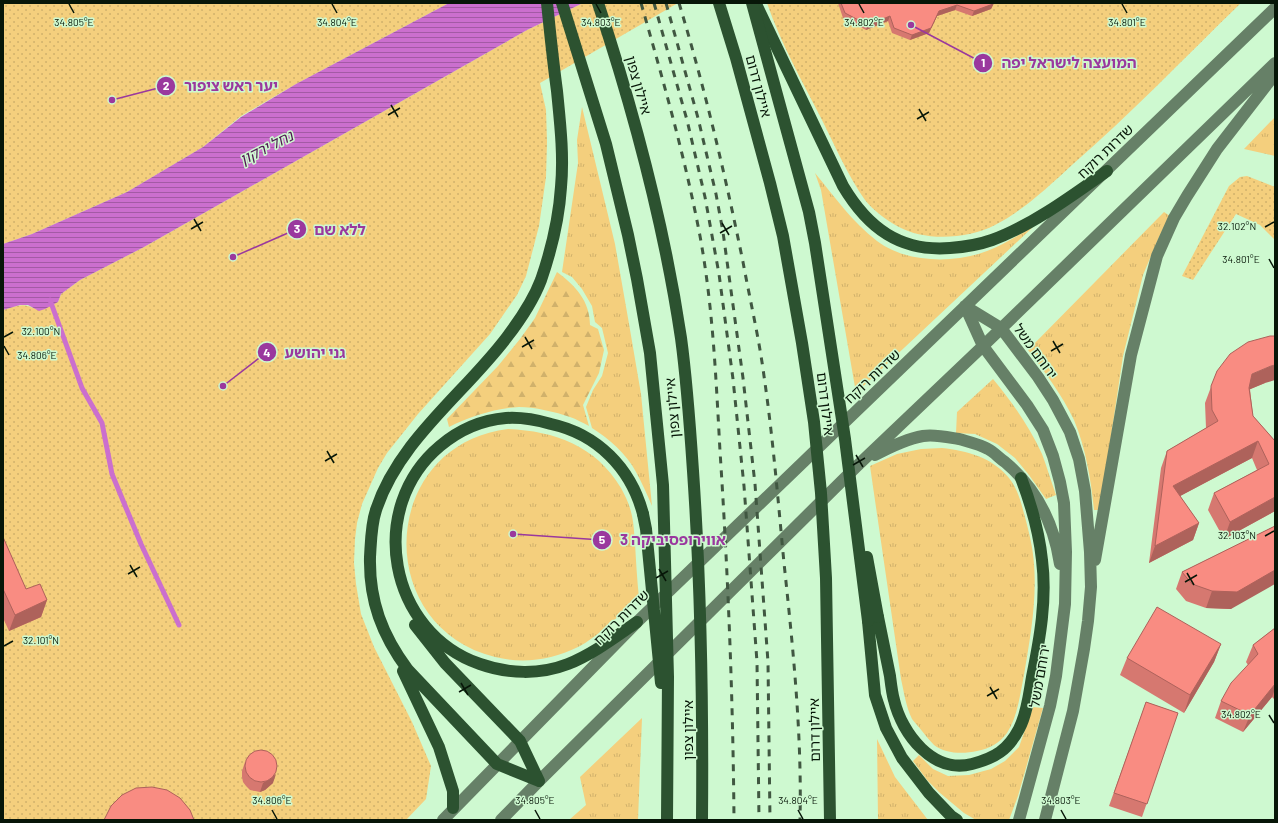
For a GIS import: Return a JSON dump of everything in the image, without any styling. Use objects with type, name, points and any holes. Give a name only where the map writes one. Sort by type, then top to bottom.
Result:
[{"type":"highway","points":[[453,808],[453,791],[439,747],[388,640],[376,610],[371,583],[370,540],[377,509],[392,475],[412,446],[430,424],[493,356],[516,326],[531,302],[540,282],[554,232],[559,207],[562,171],[559,117],[547,3]]},
{"type":"highway","points":[[562,3],[606,144],[632,257],[650,353],[663,485],[668,677],[667,820]]},
{"type":"highway","name":"איילון צפון","points":[[598,3],[625,91],[642,155],[668,264],[681,340],[689,424],[696,526],[702,681],[702,820]]},
{"type":"highway","name":"איילון דרום","points":[[719,3],[738,66],[783,236],[813,416],[821,493],[826,578],[830,820]]},
{"type":"highway","points":[[754,3],[836,173],[850,198],[866,217],[884,233],[906,244],[942,249],[963,248],[991,241],[1032,220],[1107,171]]},
{"type":"highway","points":[[754,3],[809,212],[873,619],[894,700],[898,713],[908,733],[921,747],[931,756],[942,762],[956,766],[989,759],[1004,751],[1020,728],[1026,707],[1037,653],[1043,606],[1044,584],[1038,536],[1032,511],[1021,478]]},
{"type":"highway","points":[[539,781],[520,741],[445,663],[428,643],[412,619],[396,585],[394,569],[395,536],[398,517],[403,498],[414,477],[429,456],[447,440],[464,430],[483,422],[508,418],[528,419],[557,425],[576,432],[594,442],[610,455],[627,476],[636,494],[643,514],[647,537],[667,752]]},
{"type":"highway","points":[[395,536],[396,559],[403,589],[417,616],[438,640],[453,651],[474,662],[500,670],[518,672],[556,668],[588,654],[637,622]]},
{"type":"highway","points":[[873,619],[875,695],[886,728],[902,758],[929,793],[956,820]]},
{"type":"highway","points":[[388,640],[395,654],[408,670],[497,764],[539,781]]},
{"type":"highway","points":[[663,820],[667,779]]},
{"type":"main road","name":"שדרות רוקח","points":[[443,820],[453,808],[637,622],[1275,8]]},
{"type":"main road","points":[[501,820],[857,466],[1275,63]]},
{"type":"main road","points":[[1091,587],[1131,355],[1157,256],[1174,218],[1217,149],[1275,74]]},
{"type":"main road","name":"ירוחם משל","points":[[965,306],[1001,328],[1049,394],[1070,432],[1079,459],[1085,491],[1091,587],[1084,649],[1073,711],[1045,820]]},
{"type":"main road","name":"ירוחם משל","points":[[965,306],[983,346],[1027,405],[1043,430],[1053,456],[1064,503],[1066,552],[1065,604],[1056,676],[1050,706],[1019,820]]},
{"type":"main road","points":[[857,466],[897,444],[924,436],[949,437],[988,449],[1012,468],[1040,503],[1051,527],[1058,550],[1065,604]]},
{"type":"green space","points":[[3,3],[449,3],[296,84],[241,116],[203,147],[127,192],[32,234],[3,244]]},
{"type":"green space","points":[[583,3],[678,3],[540,83],[546,110],[546,177],[539,226],[526,276],[517,295],[490,334],[418,414],[387,453],[378,468],[362,504],[357,523],[354,563],[361,614],[374,647],[412,722],[431,766],[426,799],[406,820],[3,820],[3,310],[14,306],[26,305],[33,308],[58,302],[61,294],[80,280],[144,247],[527,30]]},
{"type":"green space","points":[[767,3],[1241,3],[1115,126],[1035,198],[1006,219],[984,230],[960,236],[946,237],[920,235],[897,226],[884,218],[865,200],[847,171],[792,62]]},
{"type":"green space","points":[[582,107],[615,244],[628,318],[641,394],[652,506],[632,465],[611,442],[592,428],[586,407],[593,390],[602,376],[608,353],[602,328],[595,322],[592,306],[582,289],[572,277],[562,272],[578,163],[577,140]]},
{"type":"green space","points":[[1275,117],[1275,156],[1244,149]]},
{"type":"green space","points":[[815,173],[859,226],[877,241],[902,254],[930,259],[960,258],[987,251],[999,246],[1033,227],[856,393],[821,190]]},
{"type":"green space","points":[[1247,176],[1275,187],[1275,240],[1260,225],[1236,214],[1193,280],[1182,276],[1229,186],[1240,177]]},
{"type":"green space","points":[[1164,212],[1170,216],[1159,237],[1143,275],[1123,356],[1100,510],[1094,510],[1082,442],[1074,420],[1059,393],[1028,350]]},
{"type":"green space","points":[[557,272],[570,282],[580,294],[587,308],[590,325],[598,329],[604,350],[599,373],[583,405],[589,426],[558,413],[519,407],[501,409],[483,414],[449,427],[447,419],[498,366],[535,318]]},
{"type":"green space","points":[[993,379],[1013,405],[1032,434],[1042,454],[1056,495],[1046,499],[1015,458],[997,444],[975,434],[956,433],[957,412]]},
{"type":"green space","points":[[508,429],[525,430],[558,437],[587,451],[611,473],[621,488],[629,505],[633,523],[639,598],[586,643],[558,655],[537,660],[516,660],[495,657],[455,639],[427,611],[411,575],[407,537],[415,500],[434,467],[465,442]]},
{"type":"green space","points":[[942,448],[970,453],[987,460],[1009,478],[1017,491],[1022,507],[1031,540],[1034,564],[1035,592],[1031,634],[1020,697],[1014,719],[1007,733],[998,743],[986,749],[966,753],[949,752],[938,748],[912,719],[908,710],[901,679],[870,466],[897,454],[921,449]]},
{"type":"green space","points":[[1033,707],[1043,708],[1018,796],[1009,820],[976,820],[964,813],[927,780],[913,761],[919,755],[933,769],[948,776],[969,775],[991,769],[1005,761],[1019,747]]},
{"type":"green space","points":[[642,718],[638,820],[569,820],[586,805],[580,777]]},
{"type":"green space","points":[[877,739],[895,777],[928,820],[878,820]]},
{"type":"water","name":"נחל ירקון","points":[[449,3],[583,3],[527,30],[144,247],[80,280],[61,294],[58,302],[45,309],[39,311],[28,305],[20,305],[3,310],[3,244],[32,234],[127,192],[203,147],[241,117],[296,84]]},
{"type":"building","points":[[841,3],[994,3],[974,11],[957,5],[939,11],[931,28],[912,35],[894,28],[890,16],[868,25],[845,13]]},
{"type":"building","points":[[1275,336],[1275,365],[1252,374],[1249,388],[1253,416],[1275,441],[1275,497],[1230,522],[1214,493],[1269,464],[1258,441],[1173,486],[1199,523],[1155,546],[1167,451],[1218,421],[1212,410],[1211,386],[1217,371],[1230,354],[1248,342]]},
{"type":"building","points":[[1275,526],[1275,570],[1237,592],[1212,591],[1192,584],[1182,572]]},
{"type":"building","points":[[3,537],[26,589],[40,584],[47,600],[15,615],[3,589]]},
{"type":"building","points":[[1157,607],[1221,644],[1190,695],[1127,658]]},
{"type":"building","points":[[1275,628],[1275,684],[1250,715],[1221,701],[1231,683],[1258,654],[1253,645]]},
{"type":"building","points":[[1146,702],[1178,713],[1147,804],[1114,793]]},
{"type":"building","points":[[258,750],[264,750],[273,754],[277,766],[273,778],[264,782],[258,782],[249,778],[245,769],[245,763],[249,754]]},
{"type":"building","points":[[152,787],[167,790],[180,798],[190,810],[194,820],[104,820],[111,806],[122,795],[136,788]]},
{"type":"waterway","points":[[50,300],[82,388],[102,423],[112,474],[141,544],[179,625]]},
{"type":"railway","points":[[641,3],[688,177],[700,236],[708,289],[715,370],[728,589],[733,728],[734,820]]},
{"type":"railway","points":[[654,3],[687,120],[705,197],[719,274],[733,379],[744,486],[757,662],[759,820]]},
{"type":"railway","points":[[666,3],[698,118],[716,194],[723,232],[743,378],[755,484],[768,662],[770,820]]},
{"type":"railway","points":[[679,3],[722,164],[762,362],[773,446],[794,659],[800,756],[800,820]]},
{"type":"place","name":"המועצה לישראל יפה","points":[[911,25]]},
{"type":"place","name":"יער ראש ציפור","points":[[112,100]]},
{"type":"place","name":"ללא שם","points":[[233,257]]},
{"type":"place","name":"גני יהושע","points":[[223,386]]},
{"type":"place","name":"אווירופסיביקה 3","points":[[513,534]]}]
